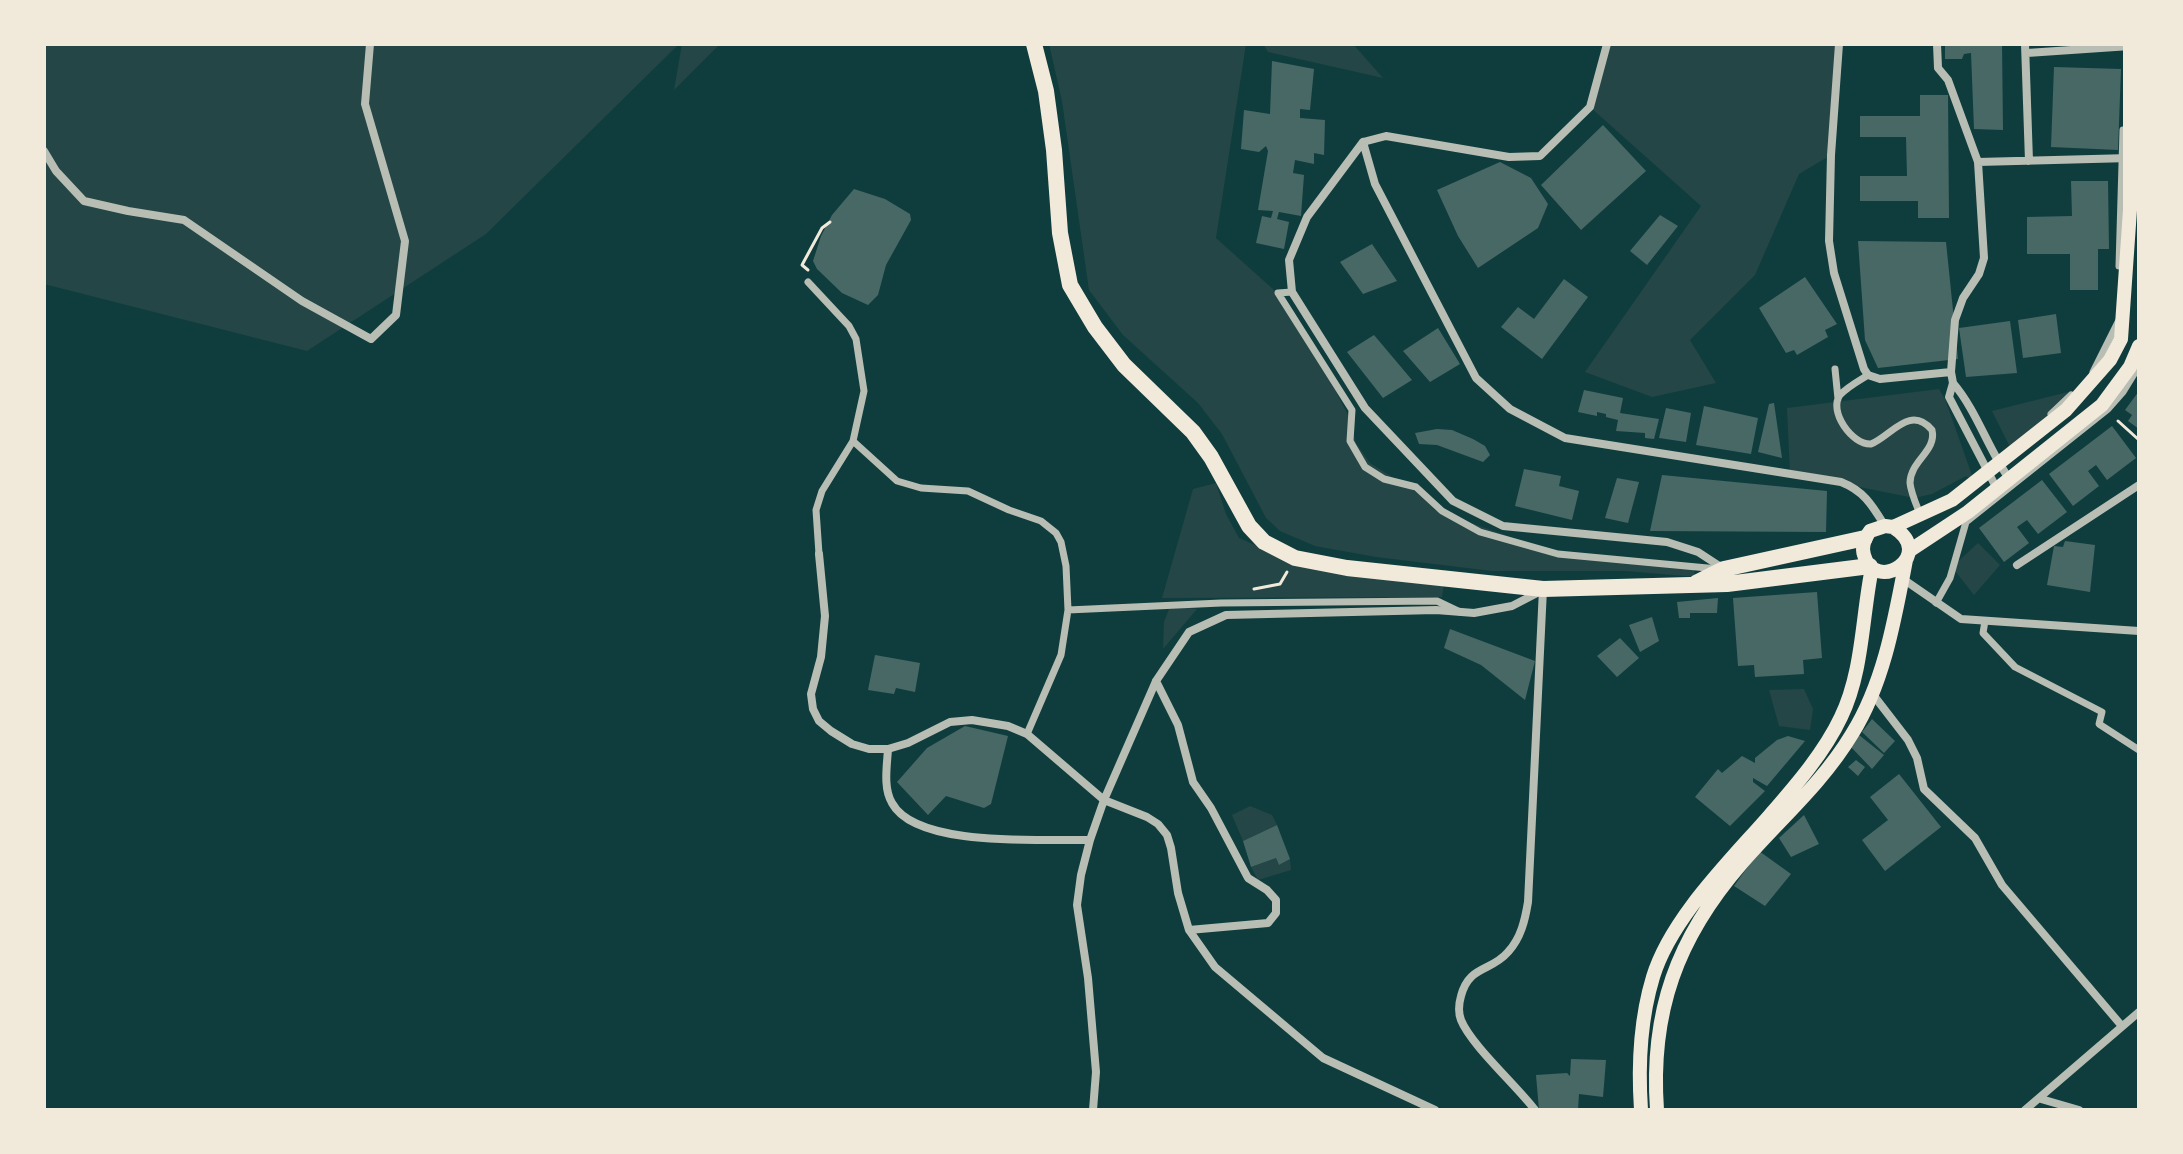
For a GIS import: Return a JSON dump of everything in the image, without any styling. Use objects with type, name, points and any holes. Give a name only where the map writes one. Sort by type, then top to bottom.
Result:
[{"type":"highway","points":[[1034,44],[1046,91],[1060,233],[1070,285],[1095,327],[1124,365],[1193,432],[1211,457],[1249,526],[1264,542],[1295,558],[1347,568],[1543,589],[1691,586],[1871,567]]},
{"type":"highway","points":[[1691,586],[1724,569],[1865,538]]},
{"type":"main road","points":[[2127,45],[2126,158],[2130,210],[2121,339],[2103,369],[2066,410],[1952,500],[1870,531],[1863,547],[1864,557],[1871,567],[1882,572],[1900,568],[1908,556],[2102,405],[2130,367],[2139,346]]},
{"type":"main road","points":[[1657,1110],[1656,1041],[1663,1002],[1690,938],[1740,865],[1822,779],[1853,733],[1871,692],[1886,651],[1908,556],[1908,541],[1902,532],[1889,526]]},
{"type":"main road","points":[[1641,1110],[1640,1041],[1653,975],[1674,932],[1709,886],[1801,780],[1842,716],[1859,649],[1871,567]]},
{"type":"street","points":[[44,151],[56,171],[84,201],[184,220],[302,301],[371,339],[396,315],[405,241],[365,104],[370,44]]},
{"type":"street","points":[[1607,44],[1590,107],[1540,156],[1509,157],[1386,136],[1363,142],[1307,217],[1289,260],[1292,292],[1365,408],[1453,501],[1503,526],[1667,542],[1698,552],[1724,569]]},
{"type":"street","points":[[1839,44],[1829,241],[1834,273],[1861,361],[1868,375],[1880,379],[1951,372]]},
{"type":"street","points":[[1937,44],[1938,68],[1948,80],[1978,162],[1984,258],[1955,320],[1953,383],[1949,397],[2003,484]]},
{"type":"street","points":[[2029,161],[2026,48],[2127,45]]},
{"type":"street","points":[[1363,142],[1375,184],[1476,378],[1510,409],[1565,438],[1841,482],[1867,497],[1889,526]]},
{"type":"street","points":[[1978,162],[2126,158]]},
{"type":"street","points":[[808,282],[849,326],[856,339],[864,391],[853,441],[822,491],[816,510],[825,616],[821,657],[811,694],[819,721],[852,744],[869,749],[888,749],[908,743],[950,722],[972,720],[1008,726],[1027,734],[1104,800],[1147,817],[1167,835],[1189,930],[1215,967],[1323,1058],[1435,1110]]},
{"type":"street","points":[[1292,292],[1278,293],[1352,410],[1350,441],[1365,467],[1384,479],[1416,487],[1442,511],[1480,532],[1558,554],[1724,569]]},
{"type":"street","points":[[1936,603],[1950,578],[1966,522],[2108,409],[2139,366]]},
{"type":"street","points":[[1835,369],[1838,411],[1855,440],[1865,445],[1876,442],[1893,427],[1910,420],[1920,420],[1932,430],[1932,444],[1920,458],[1911,477],[1912,492],[1920,514]]},
{"type":"street","points":[[1838,400],[1845,391],[1868,375]]},
{"type":"street","points":[[1953,383],[1963,395],[1992,467],[2003,484]]},
{"type":"street","points":[[853,441],[897,481],[921,488],[968,491],[1050,526],[1061,542],[1068,585],[1068,610],[1061,655],[1027,734]]},
{"type":"street","points":[[2017,565],[2139,485]]},
{"type":"street","points":[[1903,579],[1961,619],[2139,631]]},
{"type":"street","points":[[1093,1110],[1095,1056],[1077,905],[1090,840],[1104,800],[1156,681],[1189,632],[1226,615],[1436,610],[1462,613],[1512,606],[1543,589]]},
{"type":"street","points":[[1535,1110],[1470,1035],[1460,1019],[1459,1003],[1464,984],[1475,972],[1506,955],[1523,926],[1528,902],[1543,589]]},
{"type":"street","points":[[1068,610],[1221,603],[1437,601],[1462,613]]},
{"type":"street","points":[[1985,621],[1983,633],[2015,667],[2102,712],[2099,724],[2139,750]]},
{"type":"street","points":[[1156,681],[1178,725],[1193,782],[1211,808],[1248,878],[1272,895],[1277,907],[1268,923],[1189,930]]},
{"type":"street","points":[[1871,692],[1908,740],[1917,758],[1924,789],[1975,838],[1987,854],[2002,885],[2121,1025]]},
{"type":"street","points":[[888,749],[887,791],[899,814],[910,823],[952,836],[1090,840]]},
{"type":"street","points":[[2025,1110],[2139,1012]]},
{"type":"street","points":[[2041,1099],[2079,1110]]},
{"type":"path","points":[[808,282],[808,268],[802,265],[822,228],[830,222]]},
{"type":"path","points":[[2118,421],[2139,440]]},
{"type":"shaded area","points":[[44,44],[679,44],[486,234],[307,351],[44,284]]},
{"type":"shaded area","points":[[682,44],[720,44],[674,90]]},
{"type":"shaded area","points":[[1049,44],[1246,44],[1216,238],[1274,290],[1330,380],[1349,417],[1356,443],[1370,463],[1422,496],[1435,510],[1558,554],[1694,568],[1695,577],[1626,571],[1492,571],[1315,546],[1280,531],[1266,518],[1222,434],[1198,403],[1123,335],[1089,290],[1062,101]]},
{"type":"shaded area","points":[[1263,44],[1353,44],[1383,78],[1268,52]]},
{"type":"shaded area","points":[[1607,44],[1839,44],[1831,155],[1799,174],[1755,275],[1690,340],[1716,383],[1652,397],[1585,372],[1701,206],[1590,107]]},
{"type":"shaded area","points":[[1939,389],[1974,481],[1966,476],[1932,494],[1914,498],[1790,473],[1787,408]]},
{"type":"shaded area","points":[[2068,392],[2055,414],[2013,453],[1992,411]]},
{"type":"shaded area","points":[[1216,483],[1226,514],[1239,538],[1294,562],[1444,583],[1442,597],[1162,598],[1193,489]]},
{"type":"shaded area","points":[[1978,543],[2000,565],[1974,595],[1952,567]]},
{"type":"shaded area","points":[[1169,609],[1197,609],[1163,649],[1164,622]]},
{"type":"shaded area","points":[[1804,689],[1813,709],[1810,730],[1779,726],[1769,690]]},
{"type":"shaded area","points":[[1250,806],[1272,815],[1277,825],[1243,841],[1232,815]]},
{"type":"shaded area","points":[[1276,858],[1279,865],[1290,859],[1291,870],[1258,880],[1251,867]]},
{"type":"building","points":[[1945,44],[2002,44],[2003,130],[1974,129],[1971,53],[1964,54],[1962,59],[1945,59]]},
{"type":"building","points":[[1272,61],[1314,69],[1310,110],[1300,109],[1300,118],[1325,120],[1324,155],[1314,153],[1314,164],[1295,160],[1293,173],[1304,175],[1301,216],[1279,212],[1277,219],[1289,222],[1284,249],[1256,243],[1262,216],[1271,218],[1273,211],[1258,210],[1268,151],[1266,146],[1259,152],[1241,149],[1244,110],[1270,114]]},
{"type":"building","points":[[2054,67],[2121,69],[2118,150],[2051,147]]},
{"type":"building","points":[[1920,95],[1948,95],[1949,218],[1918,218],[1918,201],[1860,201],[1860,176],[1907,176],[1906,137],[1860,137],[1860,116],[1920,116]]},
{"type":"building","points":[[1603,125],[1646,171],[1581,230],[1541,185]]},
{"type":"building","points":[[1500,162],[1531,178],[1548,204],[1538,228],[1478,268],[1458,236],[1437,190]]},
{"type":"building","points":[[2071,181],[2108,181],[2109,249],[2098,249],[2098,290],[2070,290],[2070,254],[2027,254],[2027,217],[2072,216]]},
{"type":"building","points":[[854,189],[885,199],[910,214],[911,220],[886,265],[878,295],[868,305],[842,293],[817,269],[813,261],[832,215]]},
{"type":"building","points":[[1660,215],[1678,226],[1647,265],[1630,251]]},
{"type":"building","points":[[1858,241],[1946,242],[1958,359],[1878,368],[1865,340]]},
{"type":"building","points":[[1372,244],[1397,281],[1363,294],[1340,262]]},
{"type":"building","points":[[1805,277],[1837,324],[1825,330],[1828,337],[1797,355],[1794,350],[1786,353],[1759,308]]},
{"type":"building","points":[[1564,279],[1588,297],[1542,359],[1501,327],[1518,307],[1534,319]]},
{"type":"building","points":[[2056,314],[2061,353],[2023,358],[2018,320]]},
{"type":"building","points":[[2010,321],[2017,373],[1966,377],[1959,328]]},
{"type":"building","points":[[1438,328],[1460,364],[1430,382],[1403,351]]},
{"type":"building","points":[[1374,335],[1412,380],[1383,398],[1347,352]]},
{"type":"building","points":[[1584,390],[1623,398],[1620,413],[1659,419],[1654,439],[1645,438],[1645,433],[1616,431],[1618,420],[1606,417],[1606,414],[1597,412],[1597,416],[1578,412]]},
{"type":"building","points":[[2139,391],[2139,429],[2128,421],[2132,415],[2125,410]]},
{"type":"building","points":[[1774,403],[1782,458],[1758,452],[1769,404]]},
{"type":"building","points":[[1704,406],[1758,418],[1751,454],[1696,445]]},
{"type":"building","points":[[1666,408],[1691,413],[1686,442],[1659,438]]},
{"type":"building","points":[[2112,426],[2136,458],[2107,480],[2096,465],[2088,471],[2099,486],[2073,506],[2049,474]]},
{"type":"building","points":[[1452,430],[1473,439],[1485,446],[1490,455],[1483,462],[1437,445],[1419,444],[1415,433]]},
{"type":"building","points":[[1524,469],[1561,476],[1559,486],[1579,491],[1572,520],[1515,506]]},
{"type":"building","points":[[1662,475],[1827,491],[1826,532],[1650,531]]},
{"type":"building","points":[[1617,478],[1639,482],[1628,523],[1605,518]]},
{"type":"building","points":[[2042,480],[2067,512],[2038,534],[2027,520],[2017,527],[2029,543],[2004,562],[1979,528]]},
{"type":"building","points":[[2065,541],[2095,545],[2090,592],[2047,585],[2054,546],[2063,547]]},
{"type":"building","points":[[1817,592],[1822,658],[1803,660],[1804,674],[1755,677],[1754,665],[1738,666],[1733,598]]},
{"type":"building","points":[[1718,598],[1717,613],[1690,613],[1690,618],[1679,618],[1677,602]]},
{"type":"building","points":[[1652,617],[1659,641],[1640,652],[1629,625]]},
{"type":"building","points":[[1450,629],[1535,661],[1525,700],[1481,665],[1444,648]]},
{"type":"building","points":[[1620,638],[1639,658],[1617,677],[1597,656]]},
{"type":"building","points":[[875,655],[920,663],[915,692],[896,688],[894,694],[868,690]]},
{"type":"building","points":[[1872,719],[1895,741],[1884,753],[1862,732]]},
{"type":"building","points":[[965,726],[1008,736],[991,804],[984,808],[946,796],[928,815],[897,782],[927,748]]},
{"type":"building","points":[[1859,735],[1884,755],[1872,769],[1850,746]]},
{"type":"building","points":[[1788,736],[1805,741],[1767,786],[1753,778],[1753,782],[1765,791],[1730,826],[1695,797],[1718,769],[1722,773],[1742,756],[1755,763],[1755,758],[1777,740]]},
{"type":"building","points":[[1856,760],[1865,767],[1858,776],[1848,767]]},
{"type":"building","points":[[1899,774],[1941,827],[1885,871],[1862,840],[1888,820],[1870,797]]},
{"type":"building","points":[[1804,815],[1819,844],[1791,857],[1779,838]]},
{"type":"building","points":[[1277,825],[1290,859],[1279,865],[1276,858],[1251,867],[1243,841]]},
{"type":"building","points":[[1759,851],[1791,874],[1765,906],[1734,886]]},
{"type":"building","points":[[1571,1059],[1606,1060],[1603,1097],[1579,1094],[1578,1110],[1539,1110],[1536,1075],[1567,1073],[1570,1076]]}]
